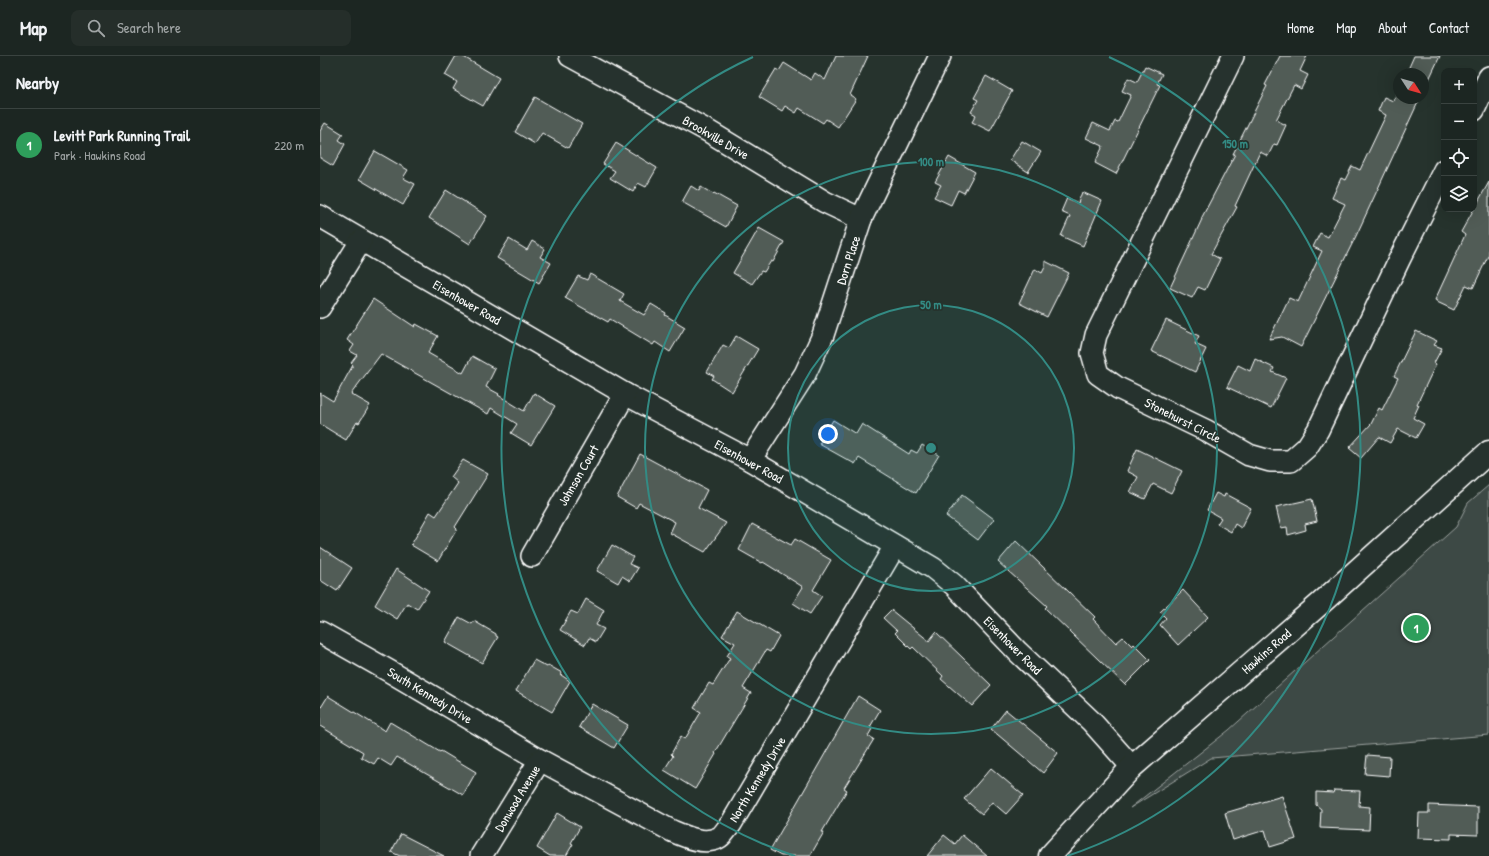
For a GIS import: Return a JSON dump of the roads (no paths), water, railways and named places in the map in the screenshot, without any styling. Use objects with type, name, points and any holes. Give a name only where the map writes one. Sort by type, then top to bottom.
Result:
[{"type":"street","name":"Brookville Drive","points":[[570,56],[708,131],[825,202],[861,219]]},
{"type":"street","name":"Dorn Place","points":[[750,460],[805,374],[823,335],[861,219],[940,56]]},
{"type":"street","name":"Stonehurst Circle","points":[[1233,56],[1096,335],[1092,353],[1098,374],[1118,388],[1205,430],[1249,455],[1270,461],[1291,461],[1307,447],[1318,430],[1441,176]]},
{"type":"street","points":[[1477,104],[1489,77]]},
{"type":"street","name":"Eisenhower Road","points":[[320,216],[625,394],[750,460],[933,568],[954,585],[1018,652],[1091,721],[1132,767]]},
{"type":"street","points":[[320,307],[361,240]]},
{"type":"street","name":"Johnson Court","points":[[532,556],[625,394]]},
{"type":"street","name":"Hawkins Road","points":[[1050,856],[1132,767],[1321,603],[1489,452]]},
{"type":"street","name":"North Kennedy Drive","points":[[540,760],[672,831],[688,838],[706,841],[719,838],[731,824],[895,546]]},
{"type":"street","name":"South Kennedy Drive","points":[[320,632],[389,670],[540,760]]},
{"type":"street","name":"Donwood Avenue","points":[[481,856],[540,760]]},
{"type":"place","name":"Levitt Park Running Trail","points":[[1416,628]]}]
